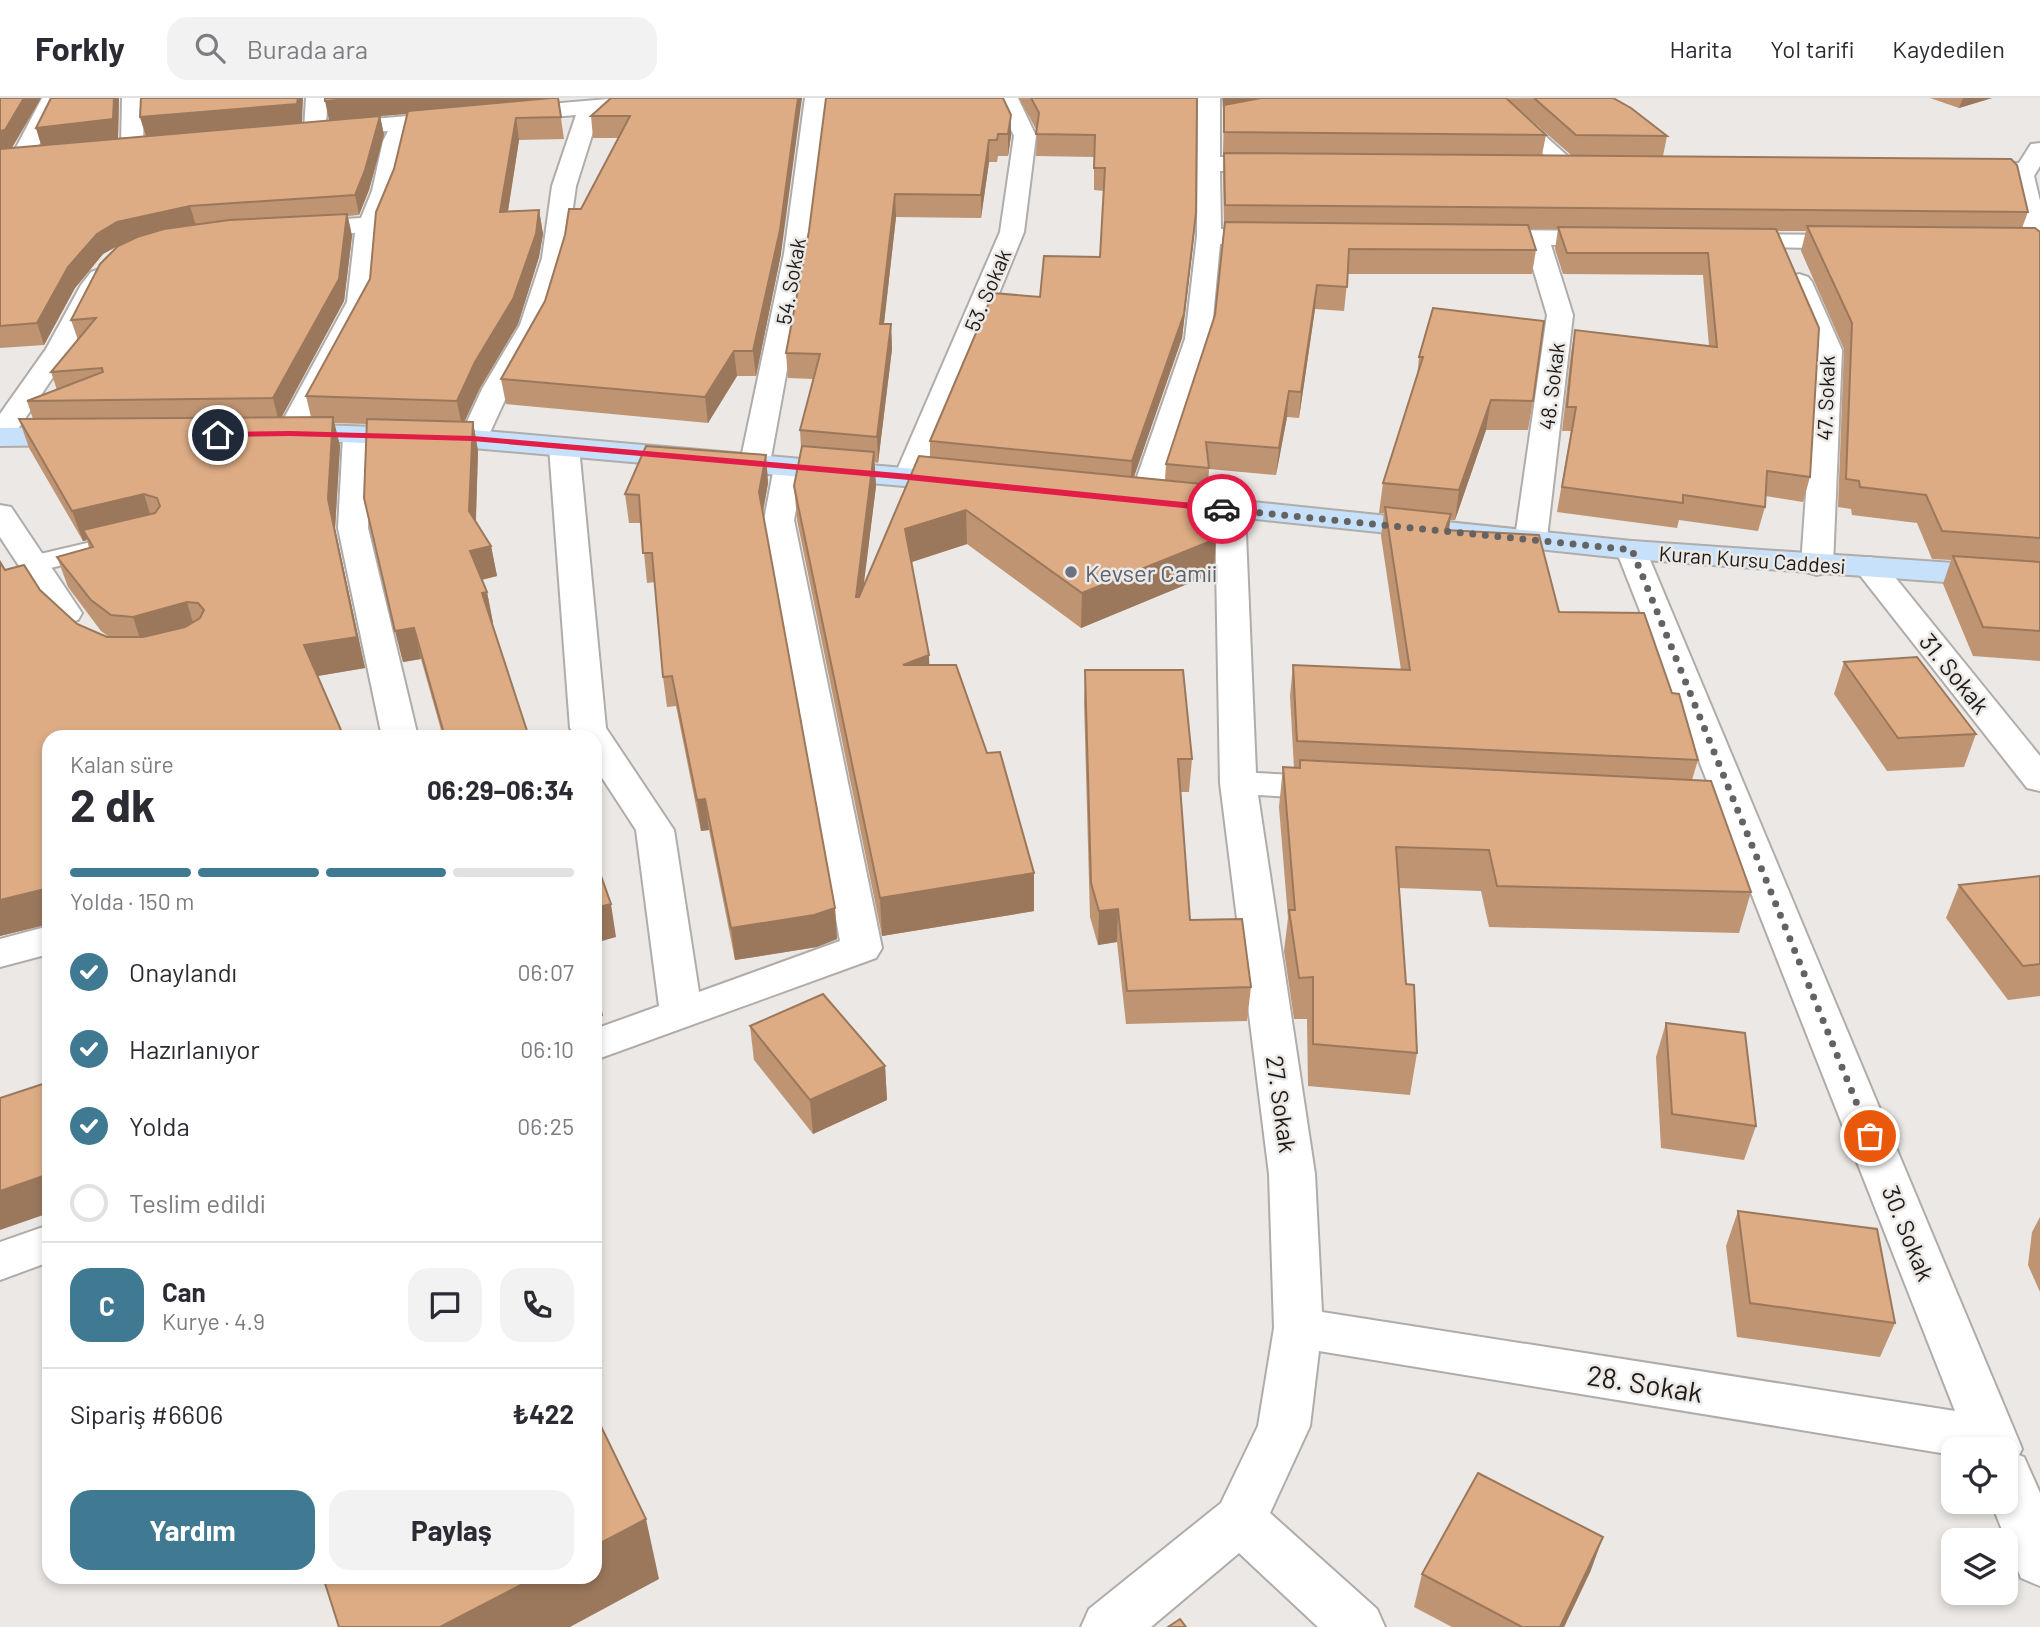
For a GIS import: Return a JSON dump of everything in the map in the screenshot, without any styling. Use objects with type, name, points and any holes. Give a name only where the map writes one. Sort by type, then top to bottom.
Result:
[{"type":"main road","points":[[276,434],[473,439],[992,485]]},
{"type":"main road","points":[[0,436],[105,436]]},
{"type":"main road","name":"Kuran Kursu Caddesi","points":[[1130,499],[1632,550],[2040,579]]},
{"type":"street","points":[[22,157],[53,98]]},
{"type":"street","points":[[132,148],[133,98]]},
{"type":"street","points":[[315,130],[317,98]]},
{"type":"street","points":[[437,98],[437,122]]},
{"type":"street","points":[[289,132],[437,122],[589,109],[622,102],[696,98]]},
{"type":"street","name":"54. Sokak","points":[[681,1014],[862,948],[779,520],[772,465],[816,98]]},
{"type":"street","name":"53. Sokak","points":[[909,477],[1012,232],[1026,136],[1007,98]]},
{"type":"street","points":[[473,439],[496,388],[533,325],[554,258],[564,186],[589,109]]},
{"type":"street","points":[[1130,499],[1198,339],[1209,236],[1208,164],[1215,112]]},
{"type":"street","points":[[276,434],[360,302],[366,235],[384,191],[394,141],[402,124]]},
{"type":"street","points":[[104,150],[158,145]]},
{"type":"street","points":[[2011,243],[2039,246],[2022,176],[2040,147]]},
{"type":"street","points":[[0,160],[50,155]]},
{"type":"street","points":[[1208,164],[1304,164]]},
{"type":"street","points":[[1538,165],[1592,165]]},
{"type":"street","points":[[1944,169],[2026,170]]},
{"type":"street","points":[[277,231],[370,225]]},
{"type":"street","points":[[1209,236],[1304,237]]},
{"type":"street","points":[[1454,237],[1631,239]]},
{"type":"street","name":"48. Sokak","points":[[1531,538],[1560,315],[1536,237]]},
{"type":"street","points":[[1699,240],[1875,242]]},
{"type":"street","name":"47. Sokak","points":[[1780,242],[1829,350],[1817,565]]},
{"type":"street","points":[[0,436],[59,349],[90,289],[115,260]]},
{"type":"street","points":[[357,436],[353,528],[398,730]]},
{"type":"street","points":[[564,447],[589,730]]},
{"type":"street","name":"27. Sokak","points":[[1109,1627],[1240,1520],[1284,1426],[1298,1328],[1292,1174],[1238,783],[1230,510]]},
{"type":"street","points":[[0,514],[74,622]]},
{"type":"street","name":"30. Sokak","points":[[1632,550],[1992,1437]]},
{"type":"street","name":"31. Sokak","points":[[1870,567],[2040,780]]},
{"type":"street","points":[[602,750],[655,830],[681,1014],[602,1042]]},
{"type":"street","points":[[1238,783],[1363,790]]},
{"type":"street","points":[[1695,806],[1737,808]]},
{"type":"street","points":[[0,953],[42,942]]},
{"type":"street","points":[[0,1261],[42,1246]]},
{"type":"street","name":"28. Sokak","points":[[1298,1328],[1941,1443]]},
{"type":"street","name":"30. Sokak","points":[[2018,1504],[2040,1561]]},
{"type":"street","points":[[1240,1520],[1357,1627]]},
{"type":"lane","points":[[1492,98],[1566,165]]},
{"type":"lane","points":[[33,564],[127,542]]},
{"type":"building","points":[[0,98],[24,98],[5,130],[0,131]]},
{"type":"building","points":[[51,98],[114,98],[113,119],[36,128]]},
{"type":"building","points":[[141,98],[298,98],[297,104],[140,117]]},
{"type":"building","points":[[325,98],[363,98],[325,101]]},
{"type":"building","points":[[558,98],[561,117],[516,118],[500,212],[539,210],[536,234],[513,299],[475,362],[457,401],[306,396],[370,279],[376,212],[394,169],[408,111]]},
{"type":"building","points":[[611,98],[798,98],[780,230],[753,351],[734,351],[705,397],[501,379],[545,301],[565,235],[569,209],[581,209],[630,116],[591,116]]},
{"type":"building","points":[[826,98],[1003,98],[1011,115],[1008,134],[998,134],[997,140],[989,140],[981,195],[895,194],[880,324],[891,324],[877,437],[800,430],[820,354],[786,353],[809,231]]},
{"type":"building","points":[[1031,98],[1197,98],[1196,213],[1184,314],[1132,461],[930,441],[993,293],[1040,297],[1044,256],[1100,257],[1105,168],[1094,168],[1095,135],[1036,134],[1039,113]]},
{"type":"building","points":[[1261,98],[1506,98],[1546,135],[1224,132],[1224,105]]},
{"type":"building","points":[[1534,98],[1613,98],[1631,108],[1667,136],[1576,135]]},
{"type":"building","points":[[380,116],[355,195],[190,206],[117,222],[97,234],[68,267],[37,323],[0,326],[0,149]]},
{"type":"building","points":[[1224,153],[2011,159],[2017,165],[2028,212],[1225,205]]},
{"type":"building","points":[[347,214],[339,279],[273,398],[27,401],[103,372],[102,368],[51,372],[96,318],[71,320],[100,264],[118,246],[164,229],[229,220]]},
{"type":"building","points":[[1225,222],[1528,225],[1536,250],[1349,249],[1347,287],[1317,285],[1301,392],[1289,391],[1279,448],[1206,442],[1209,468],[1166,464],[1215,315]]},
{"type":"building","points":[[1807,226],[2035,228],[2040,232],[2040,538],[1942,531],[1926,495],[1860,487],[1859,481],[1846,479],[1852,323]]},
{"type":"building","points":[[1558,227],[1776,229],[1819,328],[1810,477],[1767,471],[1765,507],[1683,495],[1683,503],[1562,487],[1576,407],[1567,407],[1575,330],[1717,347],[1708,253],[1567,253]]},
{"type":"building","points":[[1433,308],[1544,321],[1533,401],[1491,400],[1459,490],[1383,483],[1423,357],[1419,357]]},
{"type":"building","points":[[333,417],[328,499],[357,637],[304,645],[341,730],[42,730],[42,890],[0,900],[0,562],[5,570],[24,565],[40,590],[77,624],[107,637],[143,637],[185,627],[200,618],[204,610],[198,603],[187,602],[133,617],[111,615],[91,600],[57,557],[93,547],[83,530],[155,513],[160,506],[157,498],[144,494],[72,511],[19,419]]},
{"type":"building","points":[[367,419],[473,422],[469,511],[491,546],[470,551],[487,592],[482,593],[527,730],[443,730],[414,628],[395,631],[364,498]]},
{"type":"building","points":[[646,446],[766,455],[759,492],[835,908],[814,915],[731,928],[705,799],[697,800],[672,676],[663,677],[652,553],[643,553],[639,495],[625,494]]},
{"type":"building","points":[[802,446],[874,452],[856,597],[859,597],[919,456],[1212,485],[1216,539],[1082,593],[966,510],[905,529],[929,655],[903,665],[956,665],[987,753],[1000,752],[1034,873],[880,898],[794,486]]},
{"type":"building","points":[[1385,507],[1451,514],[1445,530],[1539,535],[1559,612],[1644,613],[1672,693],[1679,694],[1698,760],[1297,741],[1293,665],[1410,670]]},
{"type":"building","points":[[1953,556],[2040,562],[2040,631],[1983,627]]},
{"type":"building","points":[[1917,657],[1976,734],[1898,738],[1844,662]]},
{"type":"building","points":[[1085,670],[1183,670],[1192,759],[1178,759],[1190,920],[1242,919],[1251,987],[1127,991],[1118,909],[1099,911],[1091,883]]},
{"type":"building","points":[[1300,760],[1711,781],[1751,892],[1497,886],[1489,850],[1396,847],[1406,984],[1414,985],[1417,1053],[1313,1044],[1313,977],[1299,978],[1289,910],[1295,910],[1283,767],[1300,768]]},
{"type":"building","points":[[2040,876],[2040,964],[2023,966],[1959,885]]},
{"type":"building","points":[[602,879],[611,904],[602,906]]},
{"type":"building","points":[[823,994],[885,1066],[810,1100],[750,1026]]},
{"type":"building","points":[[1666,1023],[1745,1033],[1756,1126],[1672,1114]]},
{"type":"building","points":[[42,1084],[42,1176],[0,1191],[0,1098]]},
{"type":"building","points":[[1738,1211],[1877,1229],[1895,1323],[1750,1303]]},
{"type":"building","points":[[602,1428],[646,1519],[602,1542]]},
{"type":"building","points":[[1478,1473],[1603,1537],[1560,1627],[1522,1627],[1422,1574]]},
{"type":"building","points":[[325,1584],[523,1584],[440,1627],[339,1627]]},
{"type":"building","points":[[1180,1619],[1186,1627],[1168,1627]]},
{"type":"way so far","points":[[1222,509],[1632,550],[1870,1136]]},
{"type":"place","name":"Kevser Camii","points":[[1071,572]]},
{"type":"route","points":[[218,435],[290,433],[473,439],[909,477],[1222,509]]}]
